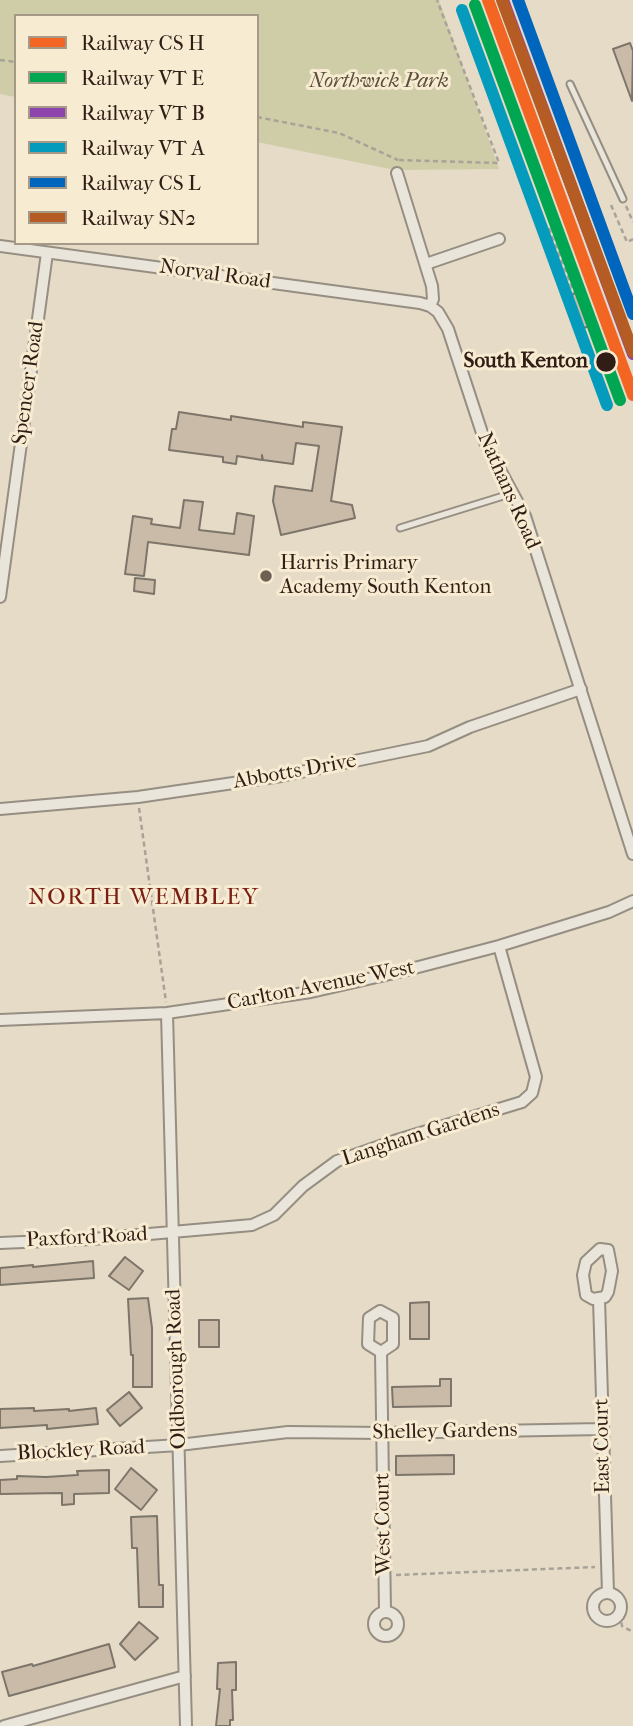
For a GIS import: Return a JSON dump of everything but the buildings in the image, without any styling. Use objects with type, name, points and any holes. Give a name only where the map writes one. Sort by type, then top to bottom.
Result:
[{"type":"street","points":[[397,173],[432,286],[433,299],[430,306]]},
{"type":"street","points":[[426,264],[499,239]]},
{"type":"street","name":"Norval Road","points":[[0,246],[430,306]]},
{"type":"street","name":"Spencer Road","points":[[0,597],[47,253]]},
{"type":"street","name":"Nathans Road","points":[[430,306],[445,320],[485,442],[525,516],[633,853]]},
{"type":"street","name":"Abbotts Drive","points":[[0,810],[138,797],[281,776],[428,746],[470,727],[581,689]]},
{"type":"street","name":"Carlton Avenue West","points":[[0,1020],[167,1013],[312,992],[499,946],[609,912],[633,901]]},
{"type":"street","name":"Langham Gardens","points":[[174,1233],[252,1225],[274,1215],[303,1186],[337,1161],[522,1102],[532,1093],[536,1077],[499,946]]},
{"type":"street","name":"Oldborough Road","points":[[167,1013],[186,1726]]},
{"type":"street","name":"Paxford Road","points":[[0,1242],[174,1233]]},
{"type":"street","name":"East Court","points":[[599,1299],[608,1593]]},
{"type":"street","name":"West Court","points":[[381,1352],[386,1611]]},
{"type":"street","name":"Shelley Gardens","points":[[288,1432],[602,1429]]},
{"type":"street","name":"Blockley Road","points":[[0,1456],[179,1445],[288,1432]]},
{"type":"street","name":"East Court","points":[[608,1593],[617,1596],[622,1609],[617,1618],[606,1622],[597,1617],[593,1606],[599,1595],[608,1593]]},
{"type":"street","points":[[4,1726],[185,1676]]},
{"type":"lane","points":[[570,84],[623,200]]},
{"type":"lane","points":[[400,528],[513,492]]},
{"type":"path","points":[[259,117],[339,133],[399,160],[499,163],[438,0]]},
{"type":"path","points":[[623,200],[633,222]]},
{"type":"path","points":[[611,205],[627,242],[633,239]]},
{"type":"path","points":[[549,228],[574,293]]},
{"type":"path","points":[[138,797],[167,1013]]},
{"type":"path","points":[[386,1575],[606,1566]]},
{"type":"path","points":[[620,1614],[622,1626],[633,1632]]},
{"type":"green space","name":"Northwick Park","points":[[0,0],[439,0],[499,169],[395,170],[259,142],[259,14],[14,14],[14,97],[0,94]]},
{"type":"transit line","points":[[488,0],[633,395]]},
{"type":"transit line","points":[[503,0],[633,354]]},
{"type":"transit line","points":[[518,0],[633,314]]},
{"type":"transit line","points":[[475,5],[620,400]]},
{"type":"transit line","points":[[462,10],[607,405]]},
{"type":"rail line","name":"SN2","points":[[502,0],[633,352]]},
{"type":"place","name":"South Kenton","points":[[606,362]]},
{"type":"place","name":"Harris Primary Academy South Kenton","points":[[266,576]]},
{"type":"district","name":"NORTH WEMBLEY","points":[[144,898]]}]
